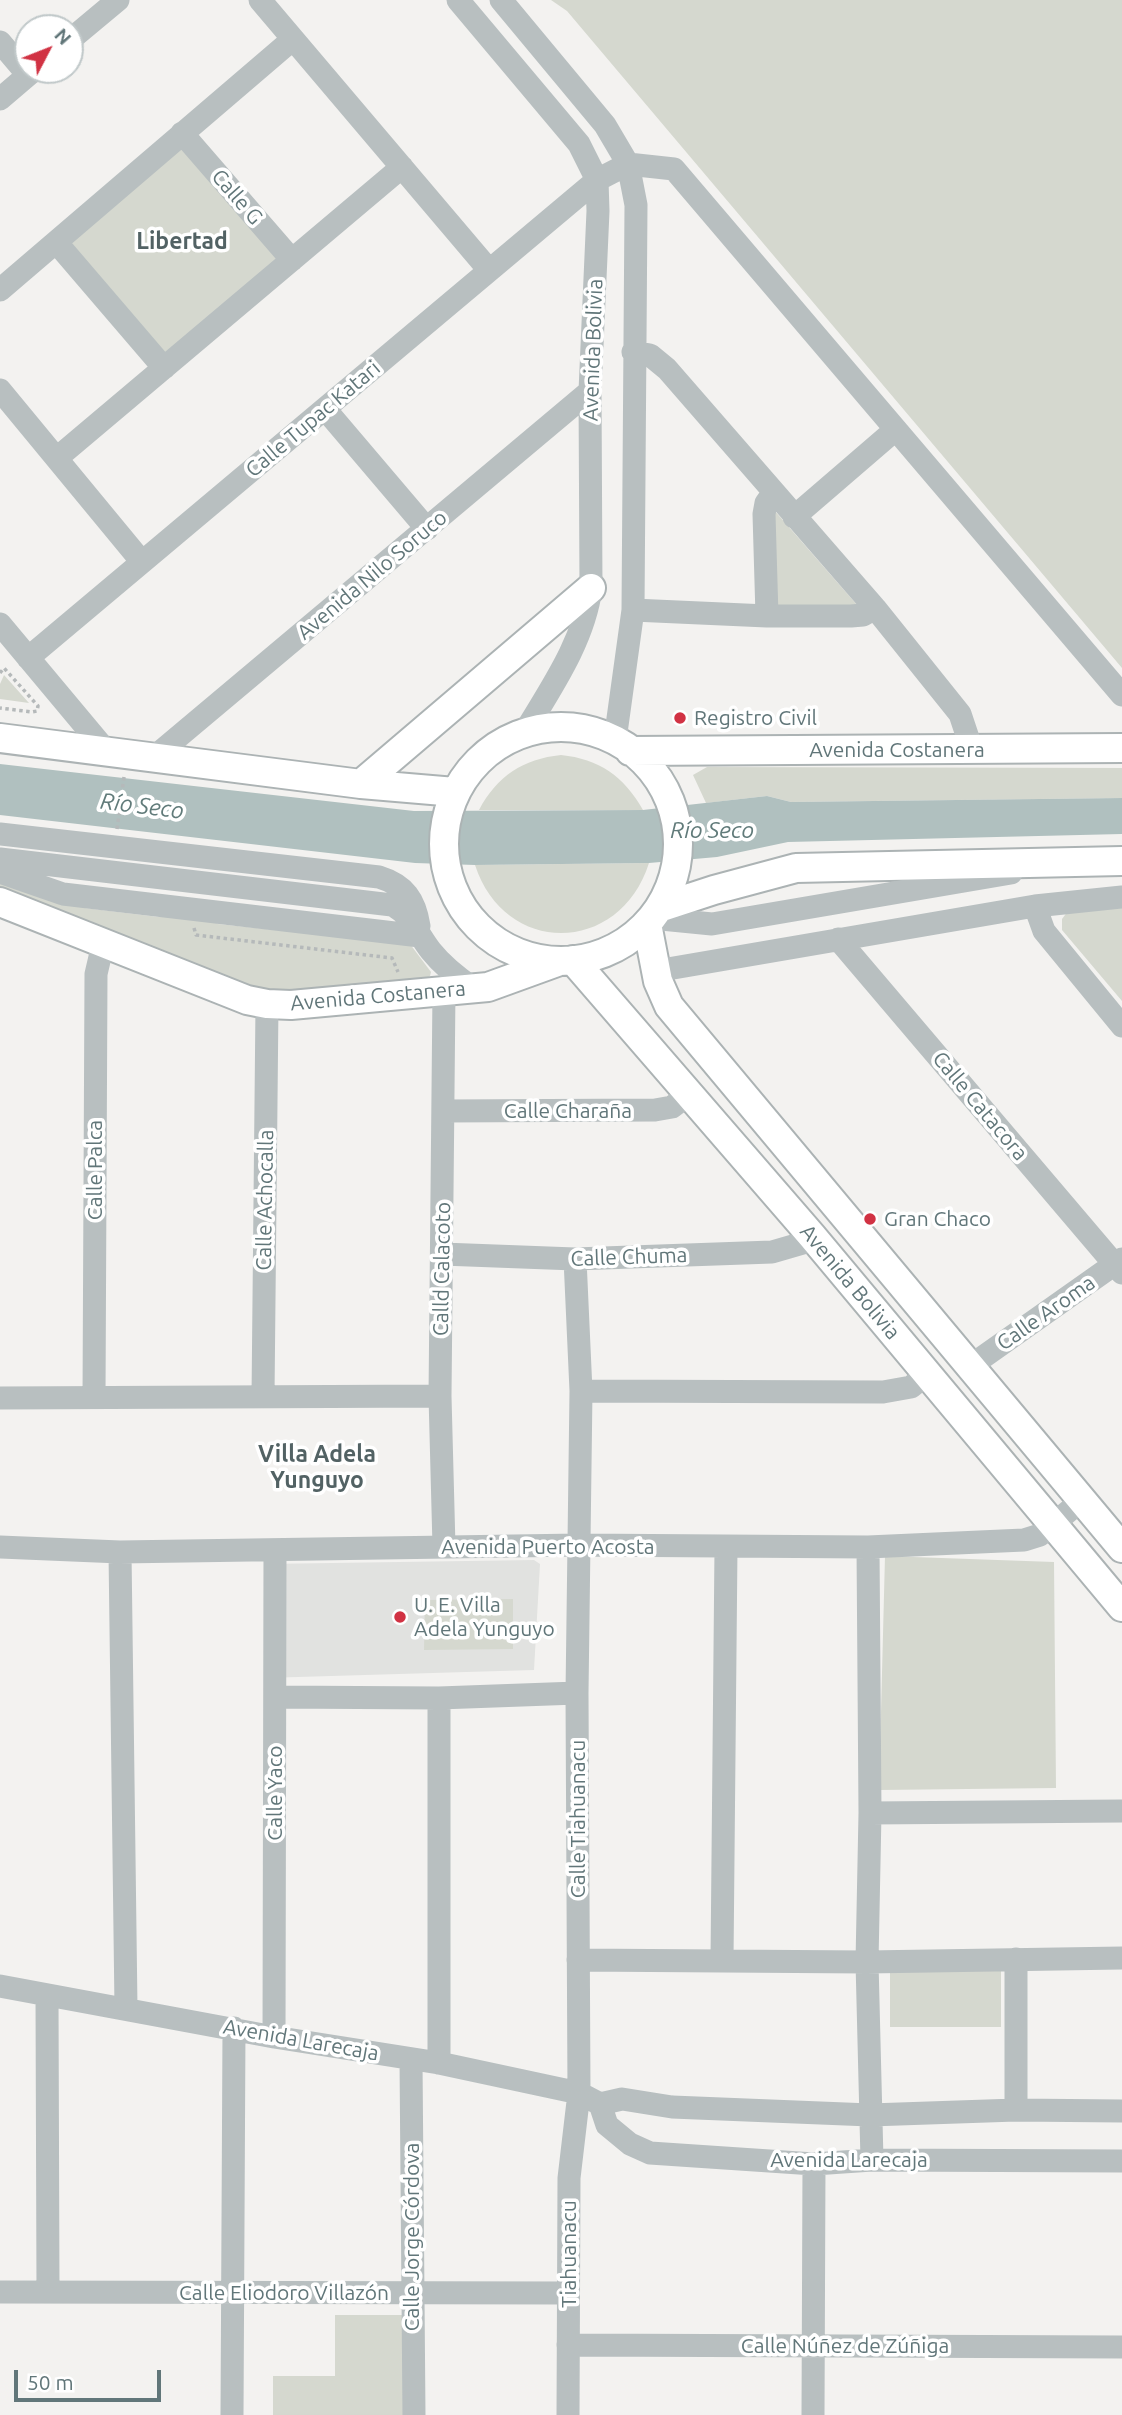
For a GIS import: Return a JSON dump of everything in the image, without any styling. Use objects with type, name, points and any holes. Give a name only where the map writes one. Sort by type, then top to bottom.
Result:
[{"type":"main road","points":[[361,784],[591,588]]},
{"type":"main road","points":[[561,727],[579,729],[630,751],[657,779],[667,796],[677,834],[674,872],[656,910],[616,947],[598,955],[566,960],[521,953],[495,940],[473,921],[453,888],[444,850],[452,802],[465,776],[484,756],[507,740],[524,733],[561,727]]},
{"type":"main road","points":[[0,738],[116,763],[153,758],[361,784],[452,802]]},
{"type":"main road","name":"Avenida Costanera","points":[[630,751],[1122,748]]},
{"type":"main road","points":[[656,910],[714,890],[796,868],[1122,861]]},
{"type":"main road","name":"Avenida Costanera","points":[[0,902],[247,1000],[267,1004],[291,1005],[488,987],[566,960]]},
{"type":"main road","name":"Avenida Bolivia","points":[[656,910],[656,971],[664,998],[682,1023],[1122,1548]]},
{"type":"main road","name":"Avenida Bolivia","points":[[566,960],[689,1094],[812,1236],[1122,1607]]},
{"type":"street","points":[[84,28],[118,0]]},
{"type":"street","points":[[260,0],[489,270]]},
{"type":"street","name":"Avenida Bolivia","points":[[458,0],[579,144],[597,180],[590,391],[589,605],[578,636],[524,733]]},
{"type":"street","name":"Avenida Bolivia","points":[[501,0],[605,125],[628,164],[636,205],[630,751]]},
{"type":"street","points":[[0,290],[293,38]]},
{"type":"street","points":[[0,42],[14,56]]},
{"type":"street","points":[[0,99],[18,84]]},
{"type":"street","name":"Calle G","points":[[183,133],[292,260]]},
{"type":"street","points":[[628,164],[674,169],[1122,695]]},
{"type":"street","name":"Calle Tupac Katari","points":[[28,658],[597,180],[628,164]]},
{"type":"street","points":[[57,458],[402,167]]},
{"type":"street","points":[[56,242],[164,368]]},
{"type":"street","points":[[634,352],[650,355],[667,369],[773,494],[875,608],[960,714],[972,750]]},
{"type":"street","points":[[0,390],[142,562]]},
{"type":"street","name":"Avenida Nilo Soruco","points":[[153,758],[590,391]]},
{"type":"street","points":[[325,409],[427,529]]},
{"type":"street","points":[[794,517],[895,430]]},
{"type":"street","points":[[767,616],[764,514],[766,503],[773,494]]},
{"type":"street","points":[[633,610],[767,616],[852,616],[863,615],[875,608]]},
{"type":"street","points":[[0,624],[116,763]]},
{"type":"street","points":[[0,834],[379,877],[402,888],[412,899],[420,936]]},
{"type":"street","points":[[0,859],[392,905],[409,917],[444,966],[473,988]]},
{"type":"street","points":[[656,910],[712,924],[1073,862]]},
{"type":"street","points":[[0,872],[63,894],[420,936]]},
{"type":"street","points":[[656,971],[1035,906],[1122,897]]},
{"type":"street","points":[[1035,906],[1044,931],[1122,1026]]},
{"type":"street","name":"Calle Catacora","points":[[838,939],[1120,1266]]},
{"type":"street","name":"Calle Palca","points":[[94,1397],[96,974],[103,944]]},
{"type":"street","name":"Calld Calacoto","points":[[443,990],[440,1396],[444,1548]]},
{"type":"street","name":"Calle Achocalla","points":[[263,1396],[267,1004]]},
{"type":"street","name":"Calle Charaña","points":[[444,1111],[655,1110],[672,1107],[689,1094]]},
{"type":"street","name":"Calle Chuma","points":[[442,1254],[575,1259],[772,1252],[803,1243],[812,1236]]},
{"type":"street","name":"Calle Tiahuanacu","points":[[575,1259],[581,1391],[577,1693],[578,1960],[589,2099]]},
{"type":"street","name":"Calle Aroma","points":[[969,1367],[1120,1266]]},
{"type":"street","points":[[581,1391],[883,1392],[911,1387],[927,1374]]},
{"type":"street","points":[[0,1398],[440,1396]]},
{"type":"street","name":"Avenida Puerto Acosta","points":[[0,1547],[120,1552],[579,1545],[868,1547],[1024,1540],[1040,1535],[1054,1526],[1082,1500]]},
{"type":"street","points":[[722,1960],[726,1547]]},
{"type":"street","points":[[868,1547],[870,1813],[867,1962],[873,2160]]},
{"type":"street","name":"Calle Yaco","points":[[274,2037],[275,1550]]},
{"type":"street","points":[[120,1552],[126,2008]]},
{"type":"street","points":[[276,1697],[439,1698],[577,1693]]},
{"type":"street","points":[[439,1698],[439,2063]]},
{"type":"street","points":[[870,1813],[1122,1811]]},
{"type":"street","points":[[578,1960],[867,1962],[1122,1958]]},
{"type":"street","points":[[1016,1959],[1016,2110]]},
{"type":"street","name":"Avenida Larecaja","points":[[0,1986],[274,2037],[439,2063],[589,2099],[622,2099],[672,2107],[870,2115],[1016,2110],[1122,2111]]},
{"type":"street","points":[[47,1996],[48,2292]]},
{"type":"street","points":[[232,2415],[234,2028]]},
{"type":"street","name":"Calle Jorge Córdova","points":[[411,2060],[414,2415]]},
{"type":"street","name":"Avenida Larecaja","points":[[589,2099],[607,2126],[630,2144],[650,2153],[814,2164],[873,2160],[1122,2161]]},
{"type":"street","name":"Tiahuanacu","points":[[568,2415],[569,2178],[589,2099]]},
{"type":"street","points":[[813,2415],[814,2164]]},
{"type":"street","name":"Calle Eliodoro Villazón","points":[[0,2292],[568,2293]]},
{"type":"street","name":"Calle Núñez de Zúñiga","points":[[568,2345],[1122,2347]]},
{"type":"path","points":[[0,673],[4,667],[38,706],[37,711],[32,712],[0,708]]},
{"type":"path","points":[[116,763],[116,836]]},
{"type":"path","points":[[192,923],[196,934],[392,958],[401,981]]},
{"type":"shaded area","points":[[551,0],[1122,0],[1122,668],[567,11]]},
{"type":"shaded area","points":[[182,142],[280,258],[164,356],[66,241]]},
{"type":"shaded area","points":[[774,510],[858,606],[772,605]]},
{"type":"shaded area","points":[[4,675],[29,703],[0,699],[0,684]]},
{"type":"shaded area","points":[[561,755],[599,765],[609,771],[628,788],[643,810],[479,810],[494,788],[512,771],[535,760]]},
{"type":"shaded area","points":[[707,767],[1122,768],[1122,798],[791,802],[767,796],[706,803],[693,775]]},
{"type":"shaded area","points":[[649,863],[634,893],[614,915],[589,928],[562,933],[536,929],[511,916],[490,895],[475,865]]},
{"type":"shaded area","points":[[0,874],[85,908],[159,917],[173,910],[202,913],[218,924],[410,944],[431,972],[426,978],[289,992],[251,987],[0,890]]},
{"type":"shaded area","points":[[1122,908],[1122,1001],[1062,930],[1062,919],[1068,911]]},
{"type":"shaded area","points":[[885,1556],[1054,1562],[1056,1788],[879,1790]]},
{"type":"shaded area","name":"U. E. Villa Adela Yunguyo","points":[[534,1560],[540,1564],[534,1670],[264,1678],[264,1564]]},
{"type":"shaded area","points":[[513,1599],[513,1649],[424,1650],[425,1600]]},
{"type":"shaded area","points":[[890,1971],[1001,1971],[1001,2027],[890,2027]]},
{"type":"shaded area","points":[[335,2315],[422,2315],[422,2415],[273,2415],[273,2376],[335,2376]]},
{"type":"water","name":"Río Seco","points":[[0,764],[414,811],[643,810],[767,796],[791,802],[1122,798],[1122,834],[788,842],[717,857],[649,863],[415,863],[0,815]]},
{"type":"place","name":"Registro Civil","points":[[680,718]]},
{"type":"place","name":"Gran Chaco","points":[[870,1219]]},
{"type":"place","name":"U. E. Villa Adela Yunguyo","points":[[400,1617]]},
{"type":"district","name":"Libertad","points":[[182,241]]},
{"type":"district","name":"Villa Adela Yunguyo","points":[[317,1467]]}]
